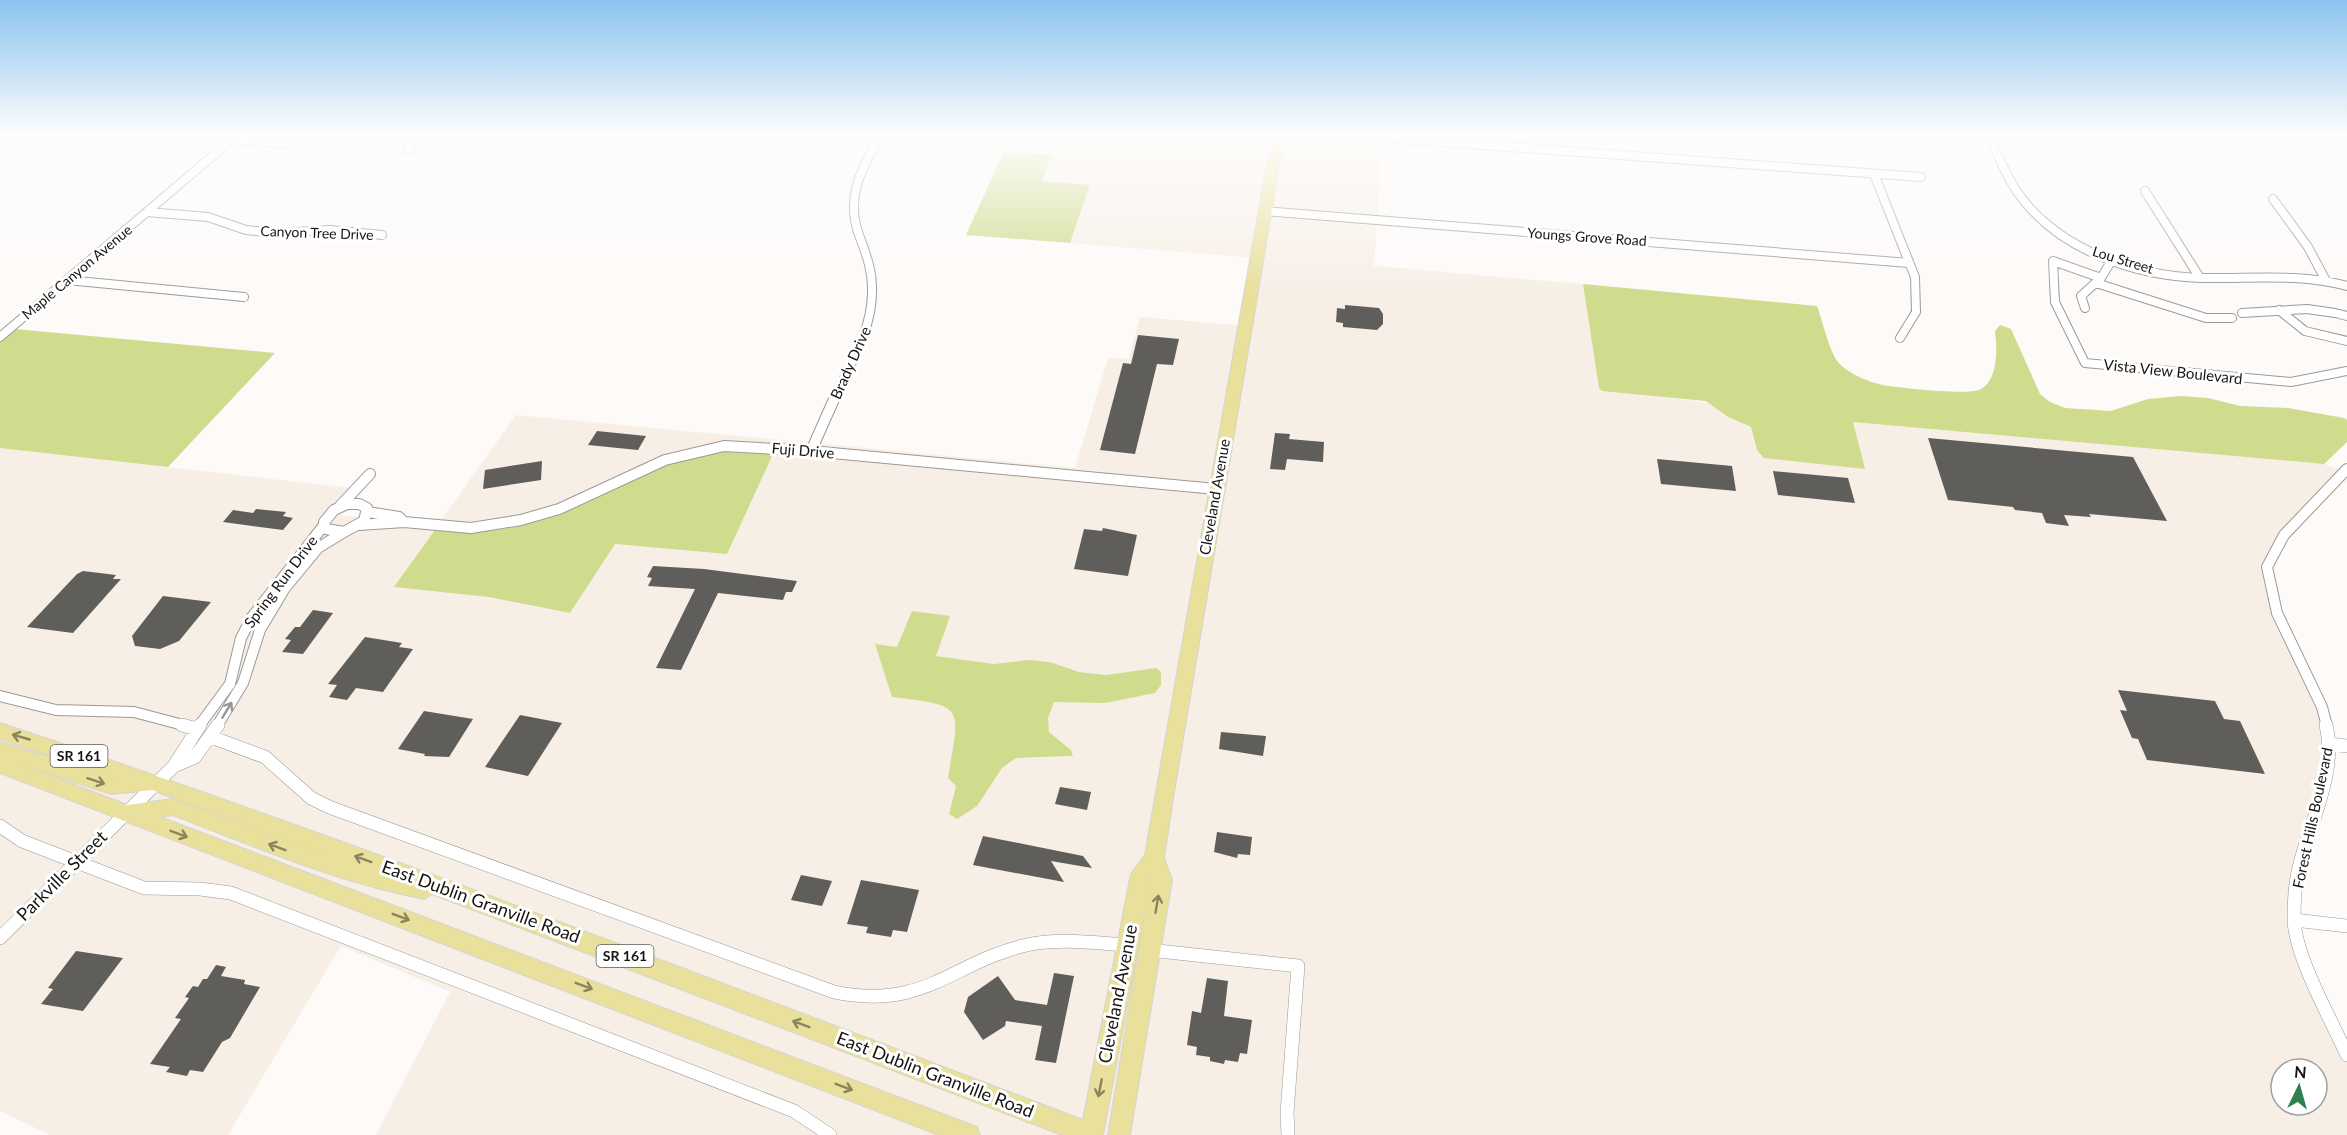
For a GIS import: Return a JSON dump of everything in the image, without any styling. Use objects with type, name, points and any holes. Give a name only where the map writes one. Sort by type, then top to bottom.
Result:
[{"type":"main road","name":"Cleveland Avenue","points":[[1119,1135],[1162,880],[1154,858],[1269,189]]},
{"type":"main road","name":"East Dublin Granville Road","points":[[0,731],[156,783],[475,900],[1091,1135]]},
{"type":"main road","points":[[0,750],[111,786],[156,783]]},
{"type":"main road","name":"SR 161","points":[[0,765],[576,983],[969,1135]]},
{"type":"main road","points":[[124,813],[173,807],[310,859],[384,882],[475,900]]},
{"type":"main road","name":"Cleveland Avenue","points":[[1091,1135],[1141,874],[1154,858]]},
{"type":"street","name":"Maple Canyon Avenue","points":[[1,336],[174,189]]},
{"type":"street","name":"Brady Drive","points":[[811,451],[870,320],[873,301],[870,268],[854,223],[852,198],[855,189]]},
{"type":"street","points":[[1880,189],[1915,277],[1916,312],[1900,338]]},
{"type":"street","name":"Lou Street","points":[[2016,189],[2050,228],[2090,251],[2141,269],[2200,278],[2248,276],[2325,279],[2347,286]]},
{"type":"street","points":[[2145,191],[2200,278]]},
{"type":"street","points":[[2273,199],[2308,247],[2325,279]]},
{"type":"street","name":"Youngs Grove Road","points":[[1265,211],[1909,263]]},
{"type":"street","name":"Canyon Tree Drive","points":[[147,212],[208,217],[246,230],[278,233],[330,230],[382,235]]},
{"type":"street","points":[[2085,308],[2081,296],[2098,280],[2112,260]]},
{"type":"street","name":"Vista View Boulevard","points":[[2098,280],[2053,261],[2055,302],[2085,363],[2291,382],[2347,371]]},
{"type":"street","points":[[67,280],[244,297]]},
{"type":"street","points":[[2098,280],[2206,318],[2232,318]]},
{"type":"street","points":[[2242,313],[2307,309],[2340,315]]},
{"type":"street","points":[[2279,310],[2305,332],[2347,341]]},
{"type":"street","name":"Fuji Drive","points":[[359,525],[404,522],[471,528],[521,520],[559,509],[664,460],[724,446],[811,451],[1216,489]]},
{"type":"street","name":"Forest Hills Boulevard","points":[[2347,469],[2342,483],[2284,535],[2267,567],[2277,613],[2322,706],[2331,744],[2321,792],[2298,873],[2294,920],[2300,950],[2347,1055]]},
{"type":"street","points":[[340,506],[370,474]]},
{"type":"street","points":[[359,486],[359,504]]},
{"type":"street","points":[[340,506],[359,504],[368,512],[359,525]]},
{"type":"street","name":"Spring Run Drive","points":[[174,766],[181,749],[232,679],[238,663],[240,640],[250,620],[324,525],[329,514],[340,506]]},
{"type":"street","name":"Fuji Drive","points":[[368,512],[399,517],[404,522]]},
{"type":"street","points":[[324,525],[331,531],[344,532]]},
{"type":"street","name":"Spring Run Drive","points":[[124,813],[174,766],[195,757],[211,737],[248,673],[260,630],[269,610],[318,548],[359,525]]},
{"type":"street","points":[[0,696],[56,710],[134,712],[197,729]]},
{"type":"street","points":[[211,737],[265,757],[311,798],[329,807],[834,992],[865,998],[890,997],[930,986],[1017,948],[1041,942],[1127,945]]},
{"type":"street","points":[[2331,744],[2347,746]]},
{"type":"street","name":"Parkville Street","points":[[0,938],[124,813]]},
{"type":"street","points":[[0,826],[22,841],[144,888],[218,890],[231,893],[762,1098],[794,1111],[830,1135]]},
{"type":"street","points":[[2294,920],[2347,926]]},
{"type":"street","points":[[1149,950],[1298,966],[1287,1113],[1288,1135]]},
{"type":"shaded area","points":[[1089,189],[1379,189],[1374,266],[1583,284],[1599,388],[1711,403],[1728,417],[1751,428],[1757,450],[1864,468],[1853,422],[2324,464],[2343,471],[2275,543],[2269,592],[2323,711],[2331,755],[2296,879],[2298,924],[2310,970],[2347,1051],[2347,1135],[376,1135],[450,992],[341,946],[228,1135],[50,1135],[0,1111],[0,448],[360,489],[340,515],[437,526],[516,415],[1075,468],[1108,358],[1129,359],[1140,317],[1246,326],[1256,258],[1070,243]],"holes":[[[585,503],[727,554],[614,544],[570,613],[489,597],[435,530],[476,532],[506,529],[538,522]],[[950,616],[935,656],[994,664],[1028,660],[1050,662],[1079,672],[1106,675],[1156,668],[1054,702],[1048,718],[1049,733],[1071,750],[1067,757],[1016,758],[1002,768],[977,806],[949,814],[956,786],[948,777],[957,720],[950,708],[940,702],[892,697],[876,644],[897,647]]]},
{"type":"green space","points":[[987,189],[1089,189],[1070,243],[966,235]]},
{"type":"green space","points":[[1583,284],[1817,306],[1832,350],[1842,366],[1871,382],[1917,389],[1972,391],[1986,386],[1995,364],[1995,331],[2000,325],[2011,329],[2040,394],[2050,402],[2065,408],[2111,411],[2148,399],[2180,396],[2208,398],[2240,406],[2288,408],[2344,418],[2347,420],[2347,442],[2324,464],[1853,422],[1865,469],[1764,458],[1757,450],[1751,427],[1728,417],[1706,401],[1602,391],[1599,388]]},
{"type":"green space","points":[[15,329],[275,353],[168,467],[0,448],[0,342]]},
{"type":"green space","points":[[723,451],[773,454],[727,554],[615,544],[570,613],[489,597],[394,587],[435,530],[474,532],[531,523],[568,511],[661,466]]},
{"type":"green space","points":[[912,611],[950,616],[936,656],[994,664],[1028,660],[1050,662],[1079,672],[1106,675],[1156,668],[1161,672],[1161,685],[1155,693],[1105,703],[1054,702],[1048,718],[1049,732],[1071,750],[1073,756],[1016,758],[1002,768],[977,806],[957,819],[949,814],[956,786],[948,778],[955,736],[953,714],[934,703],[892,697],[875,644],[897,647]]},
{"type":"building","points":[[1345,305],[1379,308],[1383,314],[1383,324],[1377,330],[1343,327],[1343,323],[1336,322],[1337,308],[1345,309]]},
{"type":"building","points":[[1138,335],[1179,339],[1173,365],[1157,364],[1135,454],[1100,450],[1123,363],[1131,364]]},
{"type":"building","points":[[597,431],[646,436],[638,450],[588,445]]},
{"type":"building","points":[[1275,433],[1290,434],[1289,439],[1324,442],[1323,462],[1287,459],[1285,470],[1270,469]]},
{"type":"building","points":[[1928,438],[2133,457],[2167,521],[2089,514],[2091,517],[2064,515],[2069,526],[2046,523],[2042,513],[2015,510],[2013,507],[1948,500]]},
{"type":"building","points":[[1657,459],[1732,466],[1736,491],[1661,484]]},
{"type":"building","points":[[542,461],[541,480],[483,489],[485,470]]},
{"type":"building","points":[[1773,471],[1848,478],[1855,503],[1778,495]]},
{"type":"building","points":[[256,509],[286,512],[283,516],[293,518],[283,530],[223,522],[233,510],[253,513]]},
{"type":"building","points":[[1103,528],[1137,535],[1128,576],[1074,569],[1084,529],[1102,531]]},
{"type":"building","points":[[653,566],[704,569],[797,581],[792,592],[786,592],[783,600],[718,593],[681,670],[656,668],[695,589],[648,586],[652,578],[647,577]]},
{"type":"building","points":[[83,571],[116,575],[113,579],[121,579],[73,633],[27,627],[77,574]]},
{"type":"building","points":[[163,596],[211,602],[179,641],[160,649],[135,646],[132,636]]},
{"type":"building","points":[[313,610],[333,613],[303,654],[282,652],[291,640],[285,639],[295,627],[300,627]]},
{"type":"building","points":[[365,637],[402,643],[399,647],[413,649],[383,692],[356,688],[347,700],[329,697],[337,685],[328,684]]},
{"type":"building","points":[[2118,690],[2215,701],[2224,719],[2240,721],[2265,774],[2147,760],[2138,739],[2132,738],[2120,710],[2127,711]]},
{"type":"building","points":[[424,711],[473,719],[449,757],[424,756],[425,754],[398,749]]},
{"type":"building","points":[[520,715],[562,723],[528,776],[485,767]]},
{"type":"building","points":[[1221,732],[1266,736],[1263,756],[1219,749]]},
{"type":"building","points":[[1060,787],[1091,792],[1087,810],[1055,804]]},
{"type":"building","points":[[1217,832],[1252,837],[1250,855],[1238,854],[1237,858],[1214,852]]},
{"type":"building","points":[[983,836],[1083,856],[1092,868],[1051,861],[1064,882],[973,865]]},
{"type":"building","points":[[801,875],[832,881],[822,906],[791,900]]},
{"type":"building","points":[[861,880],[919,890],[907,932],[893,930],[891,937],[866,933],[868,927],[847,924]]},
{"type":"building","points":[[76,951],[123,958],[83,1011],[41,1004],[53,989],[48,988]]},
{"type":"building","points":[[216,965],[226,967],[221,976],[245,980],[244,984],[260,987],[230,1038],[222,1042],[203,1072],[190,1070],[187,1076],[166,1072],[170,1067],[150,1064],[181,1019],[175,1018],[189,998],[185,997],[193,986],[198,987],[203,979],[207,979]]},
{"type":"building","points":[[1054,973],[1074,976],[1056,1063],[1035,1060],[1042,1026],[1006,1021],[1005,1026],[983,1040],[964,1012],[968,997],[998,976],[1015,1000],[1047,1005]]},
{"type":"building","points":[[1207,978],[1228,981],[1224,1016],[1252,1020],[1247,1054],[1240,1053],[1238,1062],[1225,1060],[1224,1064],[1210,1061],[1210,1057],[1196,1055],[1197,1047],[1187,1045],[1192,1011],[1201,1013]]}]
